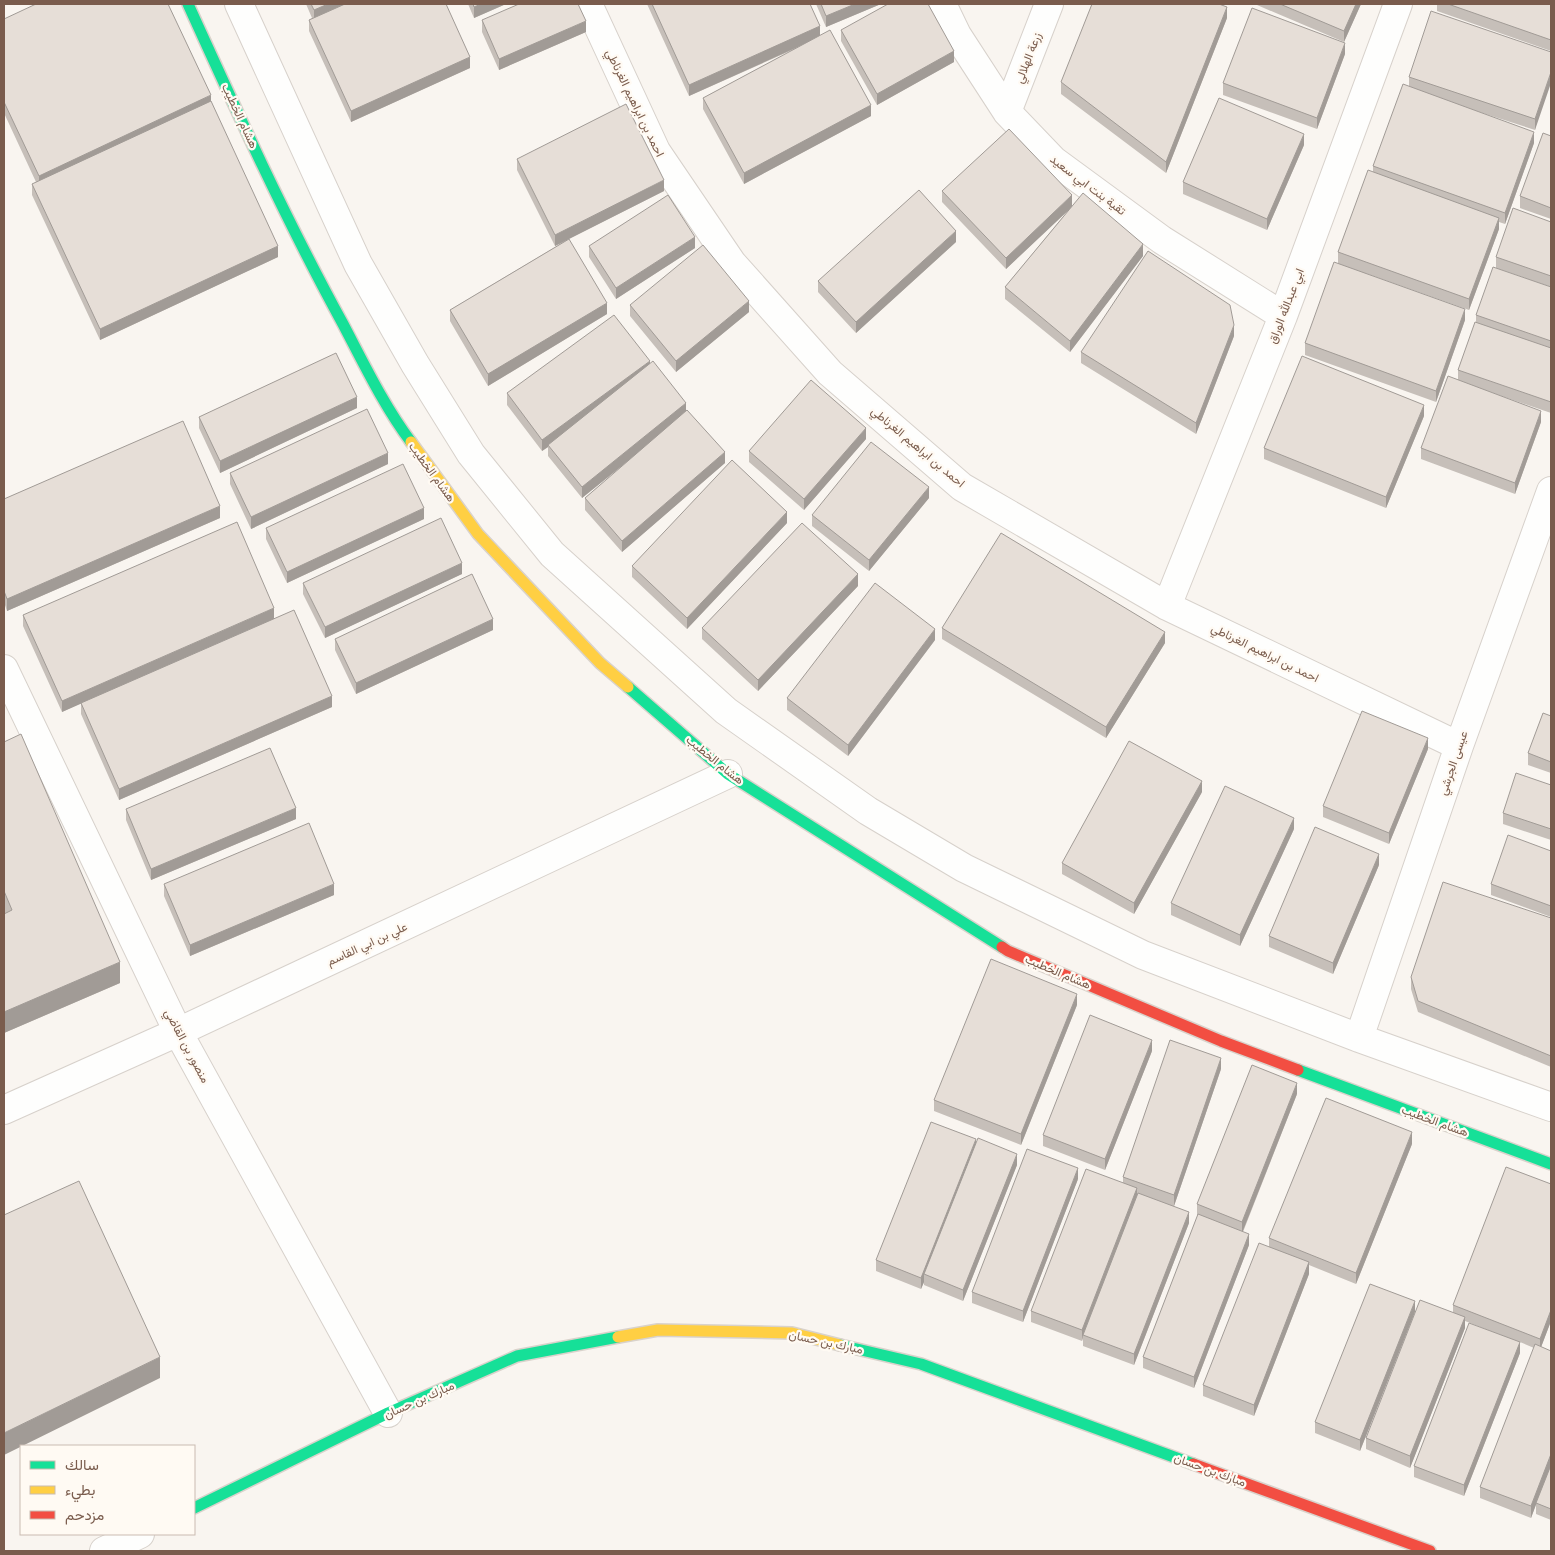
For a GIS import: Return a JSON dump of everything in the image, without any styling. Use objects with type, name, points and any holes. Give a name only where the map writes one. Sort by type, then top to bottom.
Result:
[{"type":"street","name":"هشام الخطيب","points":[[188,4],[244,126],[321,284],[394,419],[478,534],[600,663],[728,774],[1008,951],[1221,1041],[1551,1164]]},
{"type":"street","points":[[239,4],[358,264],[415,364],[472,454],[552,554],[726,711],[868,811],[964,868],[1143,955],[1359,1038],[1551,1107]]},
{"type":"street","name":"احمد بن ابراهيم الغرناطي","points":[[588,4],[656,151],[732,263],[830,373],[962,487],[1167,606],[1458,746]]},
{"type":"street","name":"تقية بنت ابي سعيد","points":[[942,4],[957,35],[1007,112],[1053,160],[1162,240],[1283,316]]},
{"type":"street","name":"زرعة الهلالي","points":[[1007,112],[1049,4]]},
{"type":"street","name":"ابي عبدالله الوراق","points":[[1167,606],[1283,316],[1398,4]]},
{"type":"street","name":"عيسى الجرشي","points":[[1359,1038],[1458,746],[1551,491]]},
{"type":"street","name":"منصور بن القاضي","points":[[4,670],[178,1032],[388,1413]]},
{"type":"street","name":"علي بن ابي القاسم","points":[[4,1110],[178,1032],[728,774]]},
{"type":"street","name":"مبارك بن حسان","points":[[195,1508],[388,1413],[517,1356],[658,1330],[792,1333],[921,1364],[1430,1551]]},
{"type":"street","points":[[104,1551],[138,1535]]},
{"type":"building","points":[[36,4],[168,4],[211,95],[39,176],[4,102],[4,19]]},
{"type":"building","points":[[311,4],[328,4],[314,10]]},
{"type":"building","points":[[345,4],[446,4],[470,57],[351,111],[309,20]]},
{"type":"building","points":[[519,4],[578,4],[586,21],[499,59],[482,20]]},
{"type":"building","points":[[652,4],[810,4],[820,26],[689,85]]},
{"type":"building","points":[[821,4],[855,4],[826,16]]},
{"type":"building","points":[[888,4],[928,4],[954,51],[877,94],[841,30]]},
{"type":"building","points":[[1092,4],[1219,4],[1227,7],[1166,162],[1061,82]]},
{"type":"building","points":[[1280,4],[1356,4],[1344,31]]},
{"type":"building","points":[[1448,4],[1551,4],[1551,40]]},
{"type":"building","points":[[1252,8],[1345,43],[1317,118],[1223,83]]},
{"type":"building","points":[[1431,11],[1551,52],[1551,72],[1535,119],[1409,77]]},
{"type":"building","points":[[830,30],[871,105],[744,173],[703,98]]},
{"type":"building","points":[[1403,84],[1534,132],[1505,213],[1373,166]]},
{"type":"building","points":[[1219,98],[1304,134],[1267,219],[1183,182]]},
{"type":"building","points":[[211,101],[278,246],[100,329],[32,184]]},
{"type":"building","points":[[626,104],[664,180],[555,235],[517,159]]},
{"type":"building","points":[[1009,129],[1072,195],[1006,258],[942,191]]},
{"type":"building","points":[[1543,133],[1551,136],[1551,208],[1520,196]]},
{"type":"building","points":[[1368,170],[1499,218],[1469,299],[1338,252]]},
{"type":"building","points":[[919,190],[956,231],[856,322],[818,281]]},
{"type":"building","points":[[1083,193],[1143,244],[1070,341],[1005,287]]},
{"type":"building","points":[[668,195],[695,237],[616,288],[589,246]]},
{"type":"building","points":[[1513,208],[1551,222],[1551,276],[1496,257]]},
{"type":"building","points":[[569,239],[607,303],[488,374],[450,310]]},
{"type":"building","points":[[703,245],[749,301],[676,361],[630,305]]},
{"type":"building","points":[[1148,251],[1230,305],[1234,325],[1196,423],[1081,352]]},
{"type":"building","points":[[1334,262],[1465,309],[1436,391],[1305,343]]},
{"type":"building","points":[[1493,267],[1551,287],[1551,341],[1476,315]]},
{"type":"building","points":[[614,315],[650,361],[542,440],[507,393]]},
{"type":"building","points":[[1475,322],[1551,348],[1551,402],[1458,370]]},
{"type":"building","points":[[336,353],[357,397],[220,461],[199,417]]},
{"type":"building","points":[[1302,356],[1424,405],[1386,497],[1264,448]]},
{"type":"building","points":[[653,361],[686,403],[582,487],[548,445]]},
{"type":"building","points":[[1448,376],[1541,411],[1515,483],[1421,448]]},
{"type":"building","points":[[811,380],[866,428],[804,499],[749,451]]},
{"type":"building","points":[[367,409],[388,453],[251,517],[230,473]]},
{"type":"building","points":[[687,410],[725,452],[622,541],[585,498]]},
{"type":"building","points":[[183,421],[220,506],[7,599],[4,591],[4,499]]},
{"type":"building","points":[[871,442],[929,487],[869,560],[812,515]]},
{"type":"building","points":[[732,460],[787,512],[687,618],[632,566]]},
{"type":"building","points":[[403,464],[424,508],[287,572],[266,528]]},
{"type":"building","points":[[441,518],[462,563],[325,627],[303,583]]},
{"type":"building","points":[[237,522],[274,608],[62,701],[23,615]]},
{"type":"building","points":[[802,523],[858,574],[758,680],[702,628]]},
{"type":"building","points":[[1001,533],[1165,632],[1106,727],[942,628]]},
{"type":"building","points":[[472,574],[493,619],[356,683],[335,639]]},
{"type":"building","points":[[875,583],[935,629],[848,745],[787,698]]},
{"type":"building","points":[[294,610],[332,696],[119,789],[81,703]]},
{"type":"building","points":[[1362,711],[1428,738],[1389,833],[1323,806]]},
{"type":"building","points":[[1543,713],[1551,716],[1551,762],[1528,753]]},
{"type":"building","points":[[21,734],[120,962],[4,1012],[4,914],[12,910],[4,891],[4,742]]},
{"type":"building","points":[[1129,741],[1202,781],[1134,903],[1062,863]]},
{"type":"building","points":[[270,748],[296,808],[151,869],[126,809]]},
{"type":"building","points":[[1516,773],[1551,785],[1551,829],[1503,813]]},
{"type":"building","points":[[1225,786],[1294,818],[1240,935],[1171,903]]},
{"type":"building","points":[[309,823],[334,884],[190,945],[164,884]]},
{"type":"building","points":[[1315,827],[1379,854],[1333,963],[1269,936]]},
{"type":"building","points":[[1508,835],[1551,851],[1551,906],[1491,884]]},
{"type":"building","points":[[1443,882],[1551,918],[1551,1056],[1418,1001],[1411,977]]},
{"type":"building","points":[[991,959],[1077,994],[1021,1134],[934,1100]]},
{"type":"building","points":[[1090,1015],[1152,1040],[1105,1159],[1043,1135]]},
{"type":"building","points":[[1170,1040],[1221,1058],[1174,1195],[1123,1177]]},
{"type":"building","points":[[1252,1065],[1297,1083],[1242,1222],[1197,1204]]},
{"type":"building","points":[[1326,1098],[1412,1132],[1356,1273],[1269,1238]]},
{"type":"building","points":[[931,1122],[976,1139],[921,1278],[876,1260]]},
{"type":"building","points":[[978,1138],[1017,1154],[963,1290],[924,1274]]},
{"type":"building","points":[[1027,1149],[1078,1168],[1023,1311],[972,1292]]},
{"type":"building","points":[[1506,1167],[1551,1184],[1551,1310],[1540,1339],[1453,1305]]},
{"type":"building","points":[[1086,1169],[1137,1188],[1082,1330],[1031,1311]]},
{"type":"building","points":[[79,1181],[160,1357],[4,1433],[4,1215]]},
{"type":"building","points":[[1138,1193],[1189,1212],[1134,1354],[1083,1335]]},
{"type":"building","points":[[1198,1214],[1249,1234],[1194,1377],[1143,1357]]},
{"type":"building","points":[[1259,1243],[1309,1262],[1254,1405],[1203,1385]]},
{"type":"building","points":[[1370,1284],[1415,1301],[1360,1440],[1315,1422]]},
{"type":"building","points":[[1420,1300],[1465,1317],[1410,1456],[1366,1438]]},
{"type":"building","points":[[1469,1323],[1520,1342],[1464,1485],[1414,1466]]},
{"type":"building","points":[[1535,1344],[1551,1351],[1551,1454],[1531,1506],[1480,1487]]},
{"type":"building","points":[[1551,1465],[1551,1509],[1536,1503]]},
{"type":"traffic: fast","points":[[188,4],[282,206],[375,384],[411,442]]},
{"type":"traffic: fast","points":[[628,687],[728,774],[1002,947]]},
{"type":"traffic: fast","points":[[1298,1070],[1551,1164]]},
{"type":"traffic: fast","points":[[195,1508],[388,1413],[517,1356],[618,1337]]},
{"type":"traffic: fast","points":[[840,1345],[921,1364],[1193,1464]]},
{"type":"traffic: slow","points":[[411,442],[478,534],[600,663],[628,687]]},
{"type":"traffic: slow","points":[[618,1337],[658,1330],[792,1333],[840,1345]]},
{"type":"traffic: jam","points":[[1002,947],[1221,1041],[1298,1070]]},
{"type":"traffic: jam","points":[[1193,1464],[1430,1551]]}]
